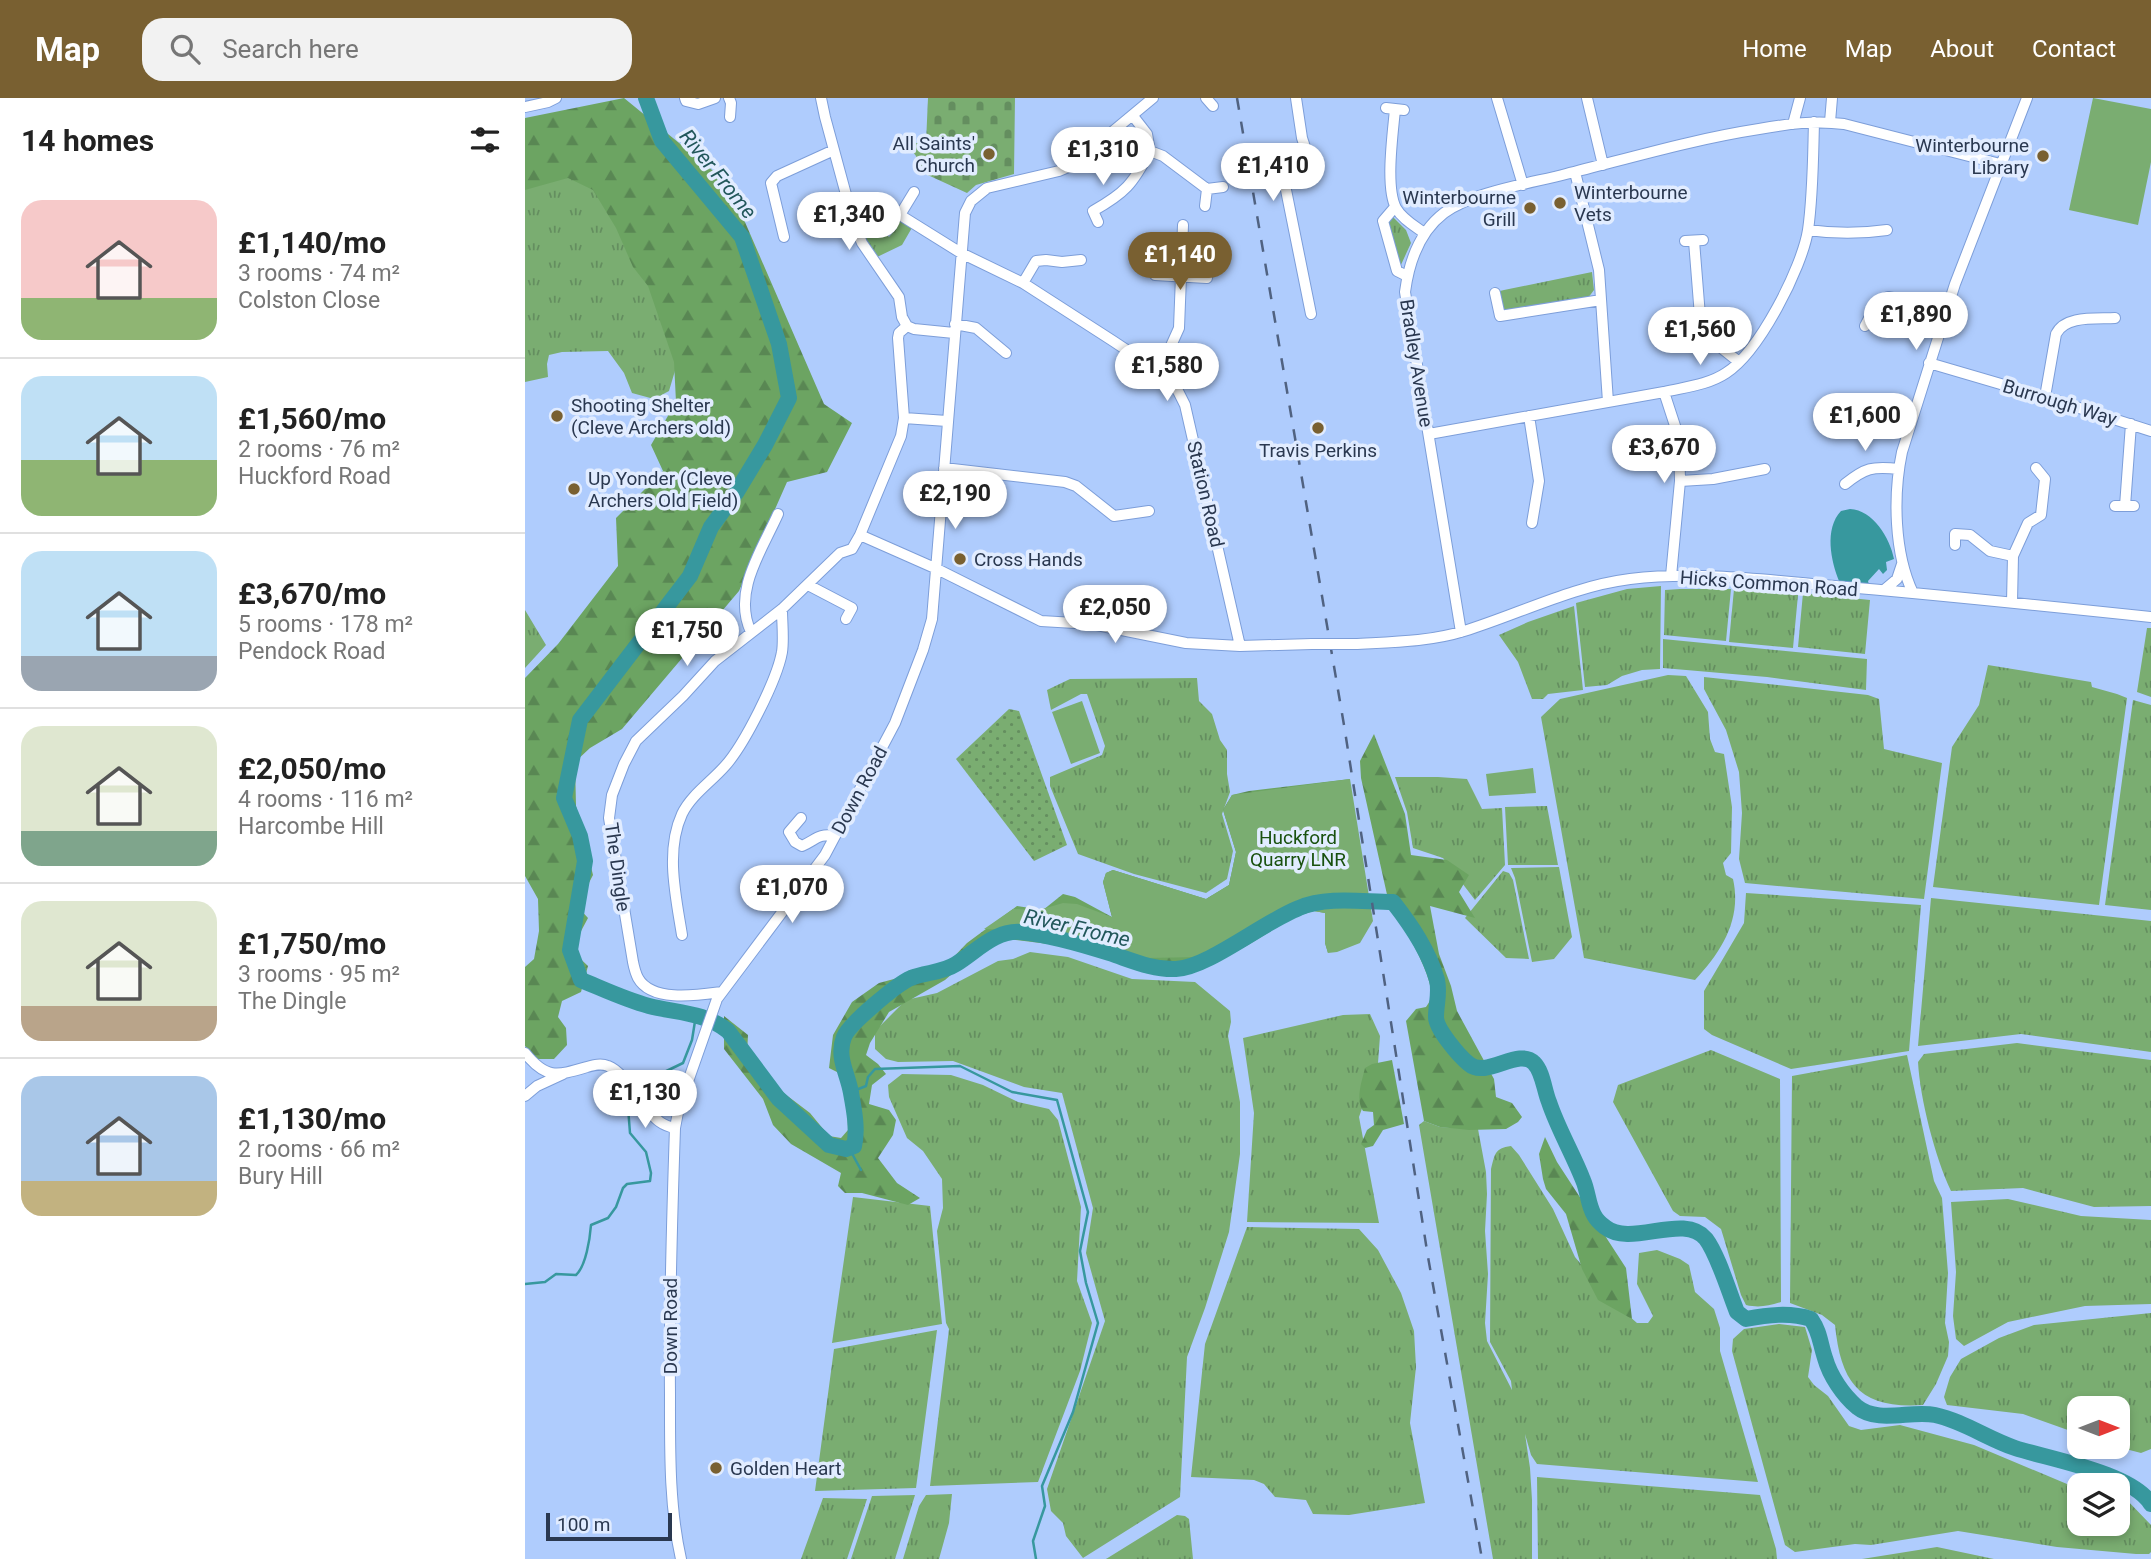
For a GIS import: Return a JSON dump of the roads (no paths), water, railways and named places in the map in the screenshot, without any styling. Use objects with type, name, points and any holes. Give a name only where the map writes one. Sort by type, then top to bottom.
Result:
[{"type":"street","points":[[525,107],[556,98]]},
{"type":"street","points":[[685,98],[698,104],[715,98]]},
{"type":"street","points":[[729,98],[730,117]]},
{"type":"street","points":[[821,98],[854,224],[862,243],[899,297],[902,317],[907,326],[913,329],[976,328],[1006,353]]},
{"type":"street","name":"Down Road","points":[[681,1559],[672,1492],[670,1426],[670,1271],[675,1128],[679,1107],[720,995],[825,855],[895,723],[923,650],[932,619],[937,569],[965,212],[978,194],[987,188],[1071,166],[1153,98]]},
{"type":"street","points":[[1296,98],[1302,138],[1309,159],[1284,170],[1284,180],[1311,314]]},
{"type":"street","points":[[1497,98],[1523,185]]},
{"type":"street","points":[[1587,98],[1602,165]]},
{"type":"street","points":[[1793,124],[1800,98]]},
{"type":"street","points":[[1830,122],[1832,98]]},
{"type":"street","points":[[1913,593],[1902,564],[1898,516],[1899,469],[1947,309],[2027,98]]},
{"type":"street","points":[[1395,109],[1390,184],[1395,207],[1404,218],[1424,233]]},
{"type":"street","points":[[1098,222],[1093,211],[1119,196],[1136,178],[1150,151],[1147,134],[1133,116]]},
{"type":"street","points":[[1429,434],[1664,392],[1702,384],[1726,373],[1739,362],[1770,323],[1804,249],[1808,230],[1814,122]]},
{"type":"street","name":"Bradley Avenue","points":[[1461,632],[1405,292],[1413,254],[1424,233],[1444,213],[1468,199],[1725,134],[1814,122],[1830,122],[1868,130],[2000,164]]},
{"type":"street","points":[[784,237],[771,183],[777,176],[834,150]]},
{"type":"street","points":[[1150,151],[1163,156],[1207,189],[1223,187]]},
{"type":"street","points":[[1575,172],[1599,270],[1608,402]]},
{"type":"street","points":[[1205,206],[1207,189]]},
{"type":"street","name":"Station Road","points":[[914,192],[900,215],[961,253],[1023,283],[1155,369],[1178,391],[1185,405],[1240,646]]},
{"type":"street","points":[[1395,207],[1383,221],[1397,271],[1407,276]]},
{"type":"street","points":[[1155,369],[1170,348],[1179,328],[1183,225]]},
{"type":"street","points":[[1808,230],[1839,234],[1881,228]]},
{"type":"street","points":[[1694,241],[1700,316],[1719,346],[1739,362]]},
{"type":"street","points":[[1023,283],[1036,261],[1062,257],[1081,260]]},
{"type":"street","points":[[1155,275],[1207,278]]},
{"type":"street","points":[[1495,293],[1500,316],[1601,300]]},
{"type":"street","points":[[1865,326],[1873,310],[1888,297],[1947,309]]},
{"type":"street","points":[[2045,397],[2056,334],[2060,327],[2068,322],[2115,318]]},
{"type":"street","points":[[860,535],[901,436],[904,418],[898,338],[899,333],[907,326]]},
{"type":"street","name":"Burrough Way","points":[[1929,363],[2151,431]]},
{"type":"street","points":[[1664,392],[1679,438],[1680,481],[1671,576]]},
{"type":"street","points":[[1529,416],[1539,481],[1530,515]]},
{"type":"street","points":[[904,418],[947,421]]},
{"type":"street","points":[[2125,506],[2131,424]]},
{"type":"street","points":[[943,468],[1065,482],[1076,486],[1114,516],[1149,511]]},
{"type":"street","points":[[1845,484],[1870,468],[1899,469]]},
{"type":"street","points":[[2012,602],[2013,556],[2028,523],[2041,515],[2045,479],[2036,468]]},
{"type":"street","points":[[1680,481],[1713,479],[1765,469]]},
{"type":"street","points":[[1080,505],[1089,497]]},
{"type":"street","points":[[751,632],[744,609],[745,587],[778,514]]},
{"type":"street","points":[[1955,545],[1955,534],[1970,535],[1990,551],[2013,556]]},
{"type":"street","name":"Hicks Common Road","points":[[860,535],[937,569],[1041,621],[1092,624],[1186,643],[1240,646],[1404,641],[1461,632],[1595,585],[1671,576],[1730,577],[1884,590],[2151,617]]},
{"type":"street","name":"The Dingle","points":[[720,995],[671,995],[655,991],[639,981],[633,962],[609,818],[612,794],[636,741],[715,661],[782,610],[841,553],[852,549],[860,535]]},
{"type":"street","points":[[1884,590],[1897,579],[1902,564]]},
{"type":"street","points":[[808,585],[852,608],[846,619]]},
{"type":"street","points":[[693,923],[681,930],[673,866],[674,848],[682,815],[689,802],[734,755],[763,700],[778,669],[782,649],[782,610]]},
{"type":"street","points":[[801,818],[789,832],[801,846],[825,834],[835,836]]},
{"type":"street","points":[[525,1053],[543,1072],[563,1074]]},
{"type":"street","points":[[525,1096],[537,1086],[563,1074],[595,1065],[606,1065],[613,1068],[660,1122],[675,1128]]},
{"type":"street","points":[[536,1066],[539,1076],[537,1086]]},
{"type":"waterway","name":"River Frome","points":[[646,98],[662,141],[742,237],[779,344],[789,398],[736,493],[711,527],[690,576],[580,720],[564,798],[580,836],[585,861],[570,950],[581,980],[640,1004],[690,1014],[719,1025],[728,1031],[778,1098],[829,1145],[846,1149],[854,1146],[856,1133],[850,1086],[841,1052],[848,1031],[874,1005],[904,982],[951,967],[1003,934],[1021,932],[1043,935],[1150,966],[1176,969],[1204,961],[1285,915],[1310,904],[1333,901],[1393,902],[1413,929],[1434,969],[1438,985],[1437,1022],[1454,1049],[1476,1068],[1520,1059],[1528,1059],[1537,1067],[1553,1112],[1585,1184],[1592,1211],[1603,1226],[1629,1234],[1685,1229],[1706,1239],[1715,1254],[1737,1312],[1746,1319],[1770,1315],[1811,1319],[1834,1378],[1852,1402],[1865,1412],[1885,1416],[1926,1414],[1945,1418],[2015,1448],[2109,1476],[2141,1493],[2151,1504]]},
{"type":"waterway","points":[[641,1086],[683,1063],[692,1040],[696,1015]]},
{"type":"waterway","points":[[851,1092],[866,1086],[868,1077],[875,1069],[960,1066],[1012,1092],[1057,1100],[1088,1212],[1080,1251],[1098,1323],[1073,1412],[1042,1486],[1045,1506],[1033,1541],[1036,1559]]},
{"type":"waterway","points":[[525,1284],[545,1282],[556,1274],[576,1275],[585,1259],[591,1225],[608,1218],[627,1184],[650,1181],[646,1152],[630,1133],[628,1107]]},
{"type":"waterway","points":[[849,1148],[861,1170]]},
{"type":"railway","points":[[1237,98],[1344,725],[1428,1257],[1482,1559]]},
{"type":"place","name":"All Saints' Church","points":[[989,154]]},
{"type":"place","name":"Winterbourne Library","points":[[2043,156]]},
{"type":"place","name":"Winterbourne Vets","points":[[1560,203]]},
{"type":"place","name":"Winterbourne Grill","points":[[1530,208]]},
{"type":"place","name":"Shooting Shelter (Cleve Archers old)","points":[[557,416]]},
{"type":"place","name":"Travis Perkins","points":[[1318,428]]},
{"type":"place","name":"Up Yonder (Cleve Archers Old Field)","points":[[574,489]]},
{"type":"place","name":"Cross Hands","points":[[960,559]]},
{"type":"place","name":"Golden Heart","points":[[716,1468]]},
{"type":"park label","name":"Huckford Quarry LNR","points":[[1298,848]]}]
